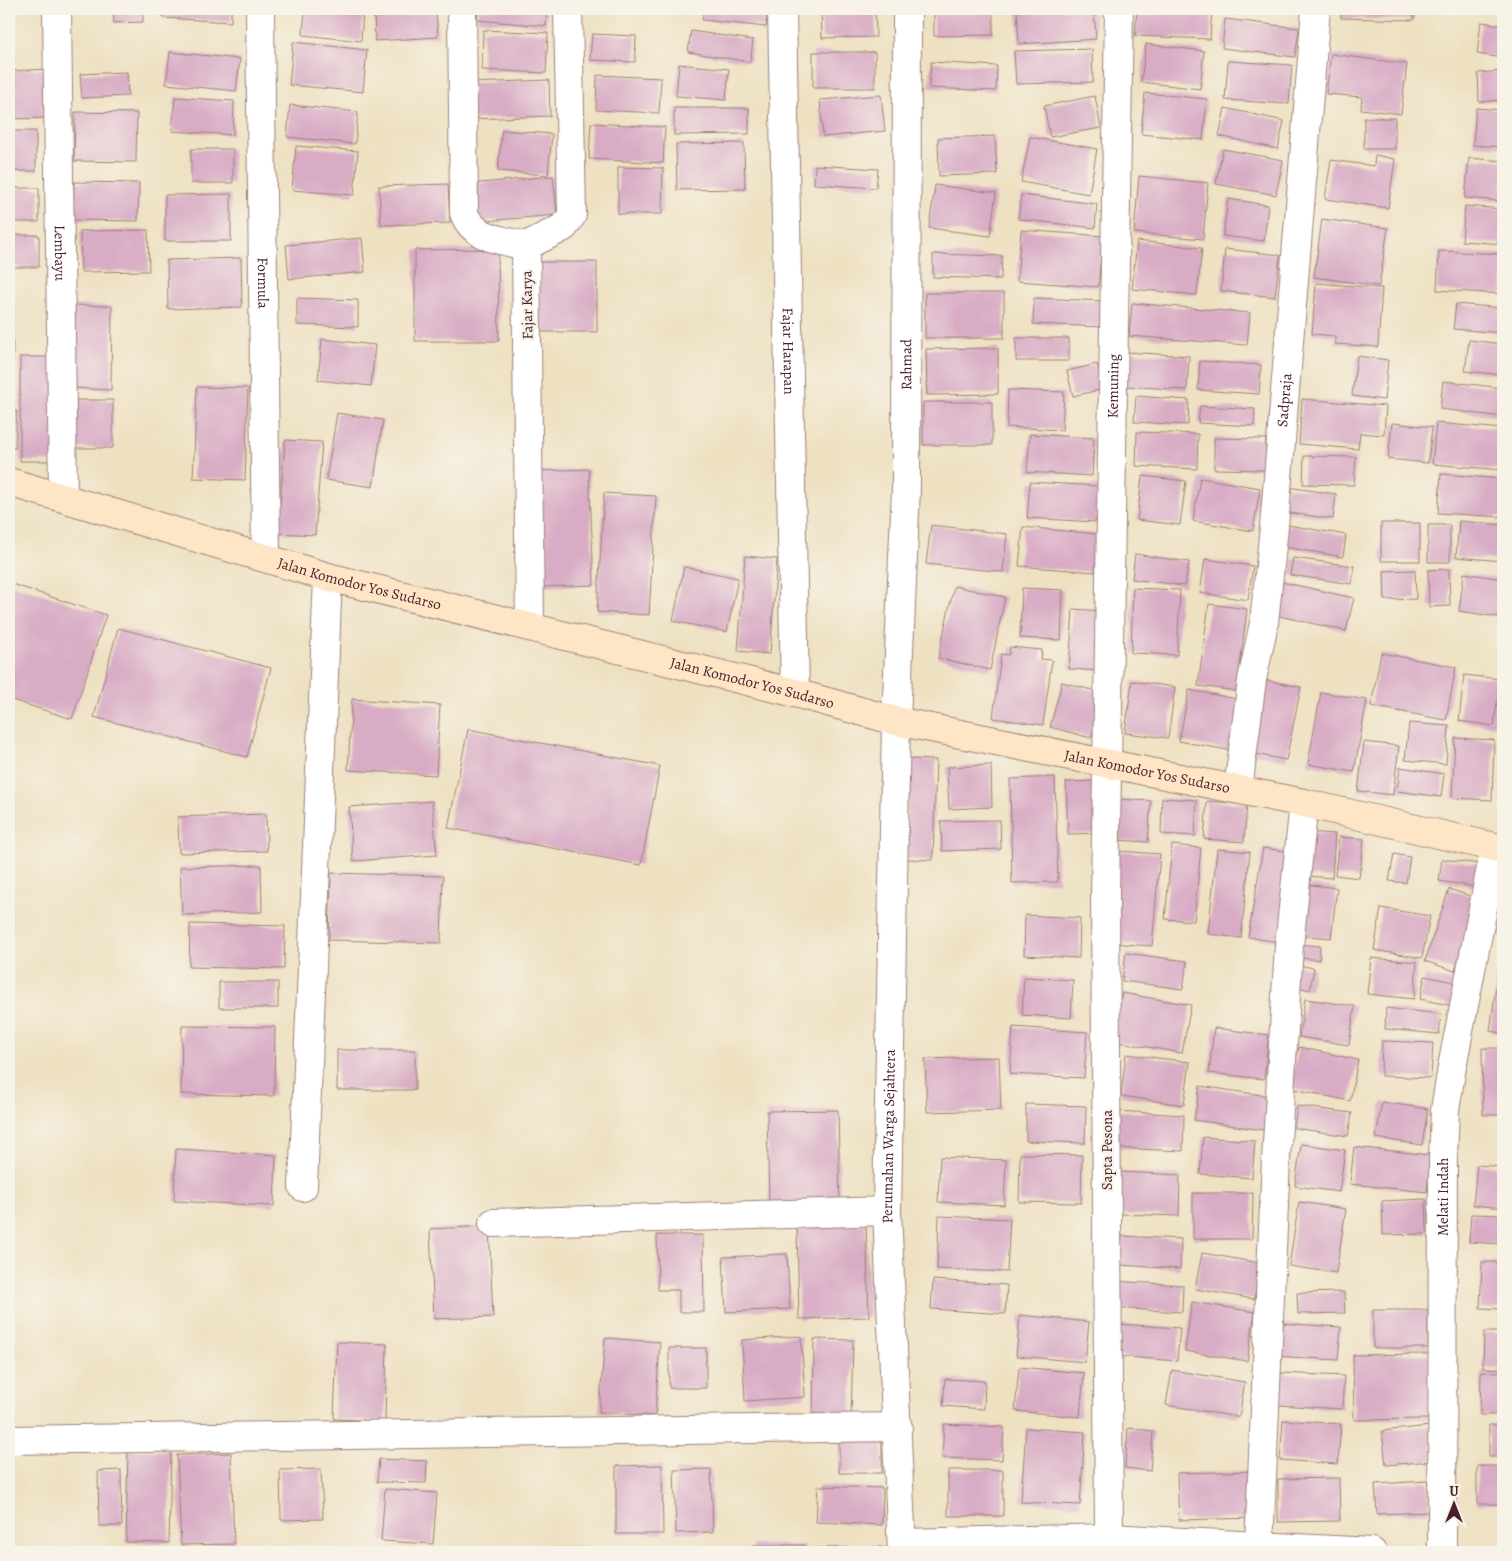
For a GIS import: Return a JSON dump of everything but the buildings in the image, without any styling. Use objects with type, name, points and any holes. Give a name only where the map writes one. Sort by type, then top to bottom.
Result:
[{"type":"street","name":"Lembayu","points":[[57,9],[63,497]]},
{"type":"street","name":"Formula","points":[[260,9],[266,558]]},
{"type":"street","points":[[462,9],[464,213],[468,224],[475,231],[493,238],[526,246],[564,226],[572,215],[568,9]]},
{"type":"street","name":"Fajar Harapan","points":[[782,9],[795,693]]},
{"type":"street","name":"Rahmad","points":[[896,721],[906,488],[907,9]]},
{"type":"street","name":"Kemuning","points":[[1109,763],[1119,9]]},
{"type":"street","name":"Sadpraja","points":[[1238,789],[1252,680],[1264,622],[1274,527],[1316,9]]},
{"type":"street","name":"Fajar Karya","points":[[526,246],[530,627]]},
{"type":"street","name":"Jalan Komodor Yos Sudarso","points":[[9,482],[328,577],[795,693],[896,721],[1238,789],[1499,848]]},
{"type":"street","points":[[303,1187],[328,577]]},
{"type":"street","name":"Perumahan Warga Sejahtera","points":[[896,721],[888,1211],[902,1548]]},
{"type":"street","name":"Sapta Pesona","points":[[1109,763],[1105,906],[1109,1538]]},
{"type":"street","points":[[1259,1546],[1279,1101],[1289,946],[1304,803]]},
{"type":"street","name":"Melati Indah","points":[[1442,1552],[1443,1169],[1445,1110],[1499,848]]},
{"type":"street","points":[[493,1223],[888,1211]]},
{"type":"street","points":[[9,1440],[898,1427]]},
{"type":"street","points":[[902,1548],[1109,1538],[1372,1552]]}]
